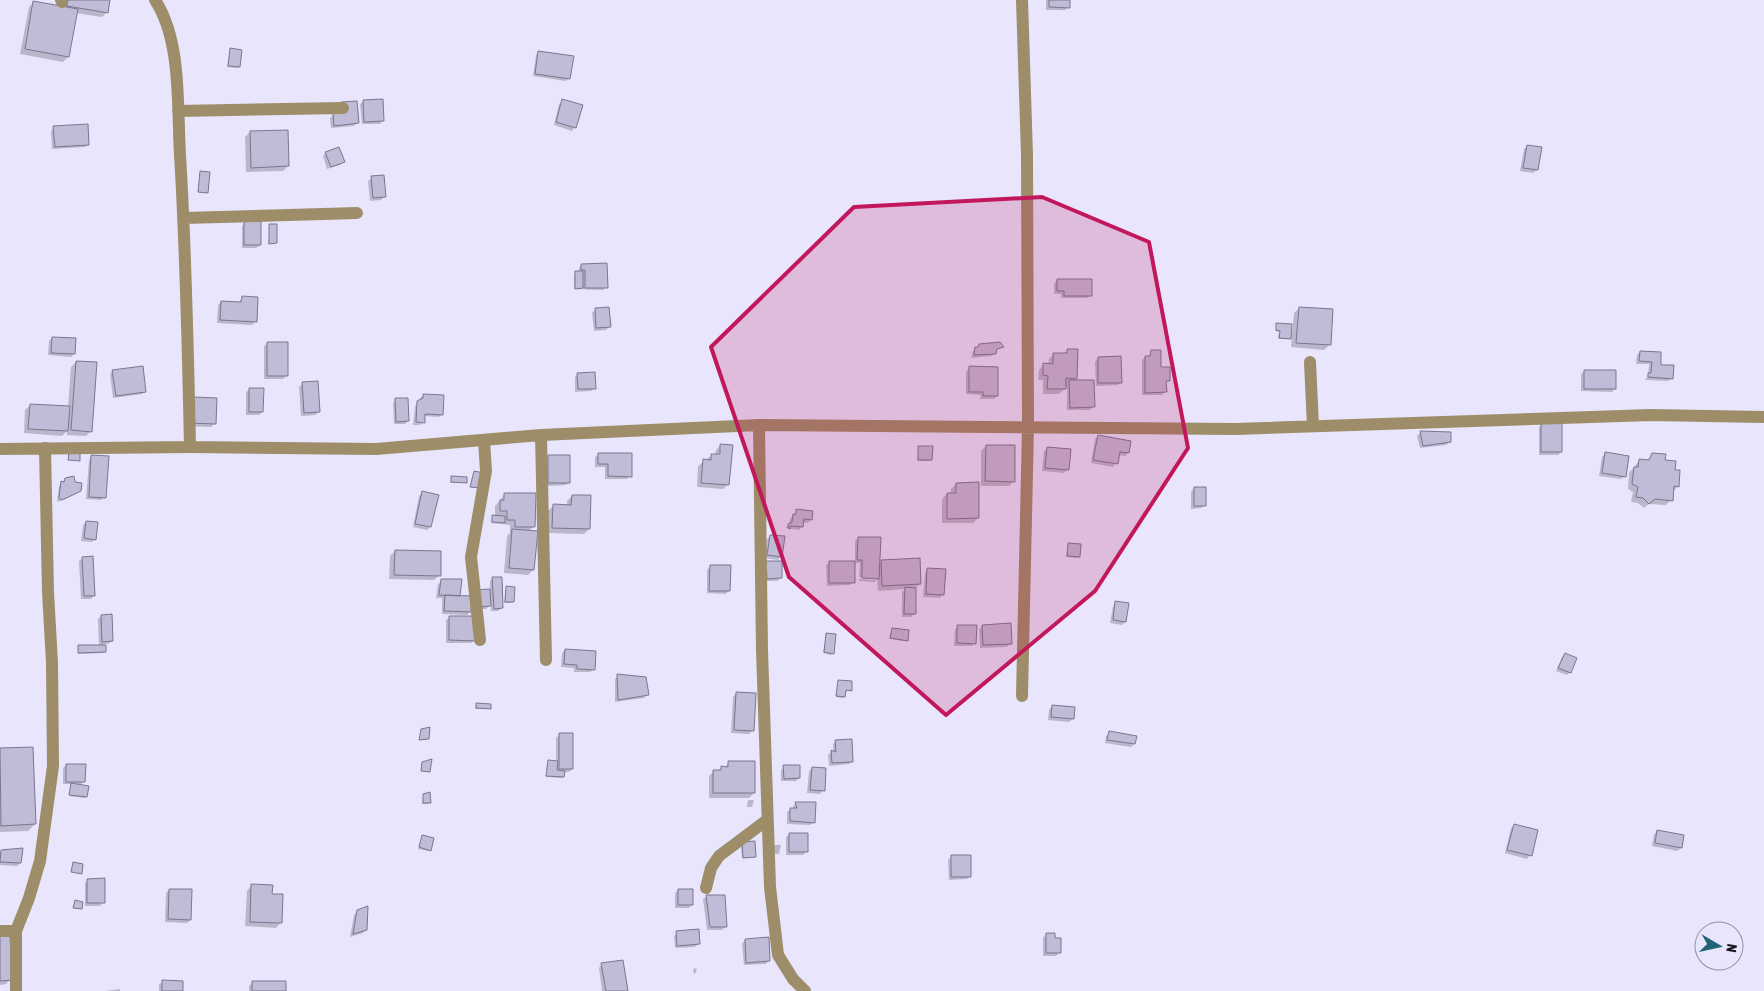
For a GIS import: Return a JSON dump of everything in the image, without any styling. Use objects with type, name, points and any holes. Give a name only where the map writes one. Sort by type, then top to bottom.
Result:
[{"type":"street","points":[[155,0],[170,31],[175,58],[184,218],[190,447]]},
{"type":"street","points":[[1022,0],[1027,156],[1028,428],[1022,696]]},
{"type":"street","points":[[178,111],[343,108]]},
{"type":"street","points":[[184,218],[357,214]]},
{"type":"street","points":[[1310,362],[1313,426]]},
{"type":"street","points":[[0,449],[190,447],[376,449],[541,434],[759,426],[1226,429],[1651,416],[1764,416]]},
{"type":"street","points":[[759,426],[762,650],[770,888],[778,955],[793,979],[806,991]]},
{"type":"street","points":[[541,434],[546,660]]},
{"type":"street","points":[[480,640],[471,557],[486,471],[484,440]]},
{"type":"street","points":[[16,991],[16,931],[29,898],[40,861],[52,766],[52,663],[48,592],[45,448]]},
{"type":"street","points":[[706,888],[711,868],[719,856],[767,820]]},
{"type":"street","points":[[0,931],[16,931]]},
{"type":"highlighted area","points":[[1042,197],[1149,242],[1188,448],[1095,591],[946,715],[789,577],[711,347],[854,207]]},
{"type":"building","points":[[68,0],[110,0],[108,13],[67,6]]},
{"type":"building","points":[[1049,0],[1070,0],[1070,8],[1049,7]]},
{"type":"building","points":[[33,1],[78,9],[69,57],[25,49]]},
{"type":"building","points":[[230,48],[242,50],[240,67],[228,66]]},
{"type":"building","points":[[538,51],[574,56],[570,79],[535,74]]},
{"type":"building","points":[[383,99],[384,121],[364,122],[363,100]]},
{"type":"building","points":[[562,99],[583,105],[576,128],[556,122]]},
{"type":"building","points":[[357,101],[359,123],[334,126],[333,113],[341,102]]},
{"type":"building","points":[[88,124],[89,145],[55,147],[53,126]]},
{"type":"building","points":[[288,130],[289,166],[251,168],[250,131]]},
{"type":"building","points":[[1527,145],[1542,147],[1538,170],[1523,168]]},
{"type":"building","points":[[339,147],[345,162],[331,167],[325,152]]},
{"type":"building","points":[[200,171],[210,172],[208,193],[198,192]]},
{"type":"building","points":[[384,175],[386,197],[373,198],[371,176]]},
{"type":"building","points":[[244,221],[261,221],[261,245],[244,245]]},
{"type":"building","points":[[269,224],[277,224],[277,243],[269,244]]},
{"type":"building","points":[[607,263],[608,288],[585,288],[585,270],[581,270],[581,264]]},
{"type":"building","points":[[575,271],[583,271],[583,288],[575,289]]},
{"type":"building","points":[[1057,279],[1092,279],[1092,296],[1064,296],[1064,291],[1057,291]]},
{"type":"building","points":[[242,296],[258,297],[257,322],[220,320],[221,301],[241,302]]},
{"type":"building","points":[[609,307],[611,327],[596,328],[595,308]]},
{"type":"building","points":[[1299,307],[1333,309],[1331,345],[1296,343]]},
{"type":"building","points":[[1276,323],[1292,324],[1291,339],[1279,338],[1280,331],[1276,330]]},
{"type":"building","points":[[52,337],[76,338],[75,354],[51,353]]},
{"type":"building","points":[[267,342],[288,342],[288,376],[267,376]]},
{"type":"building","points":[[1000,342],[1004,347],[997,349],[996,354],[974,355],[975,347],[978,347],[979,344]]},
{"type":"building","points":[[1067,349],[1078,349],[1077,379],[1066,378],[1066,389],[1047,389],[1048,376],[1043,375],[1043,363],[1053,364],[1053,353],[1067,353]]},
{"type":"building","points":[[1151,350],[1161,350],[1161,367],[1170,367],[1170,381],[1166,381],[1167,392],[1145,393],[1145,356],[1150,356]]},
{"type":"building","points":[[1640,351],[1661,352],[1661,365],[1674,365],[1673,379],[1648,377],[1648,373],[1651,373],[1652,362],[1639,361]]},
{"type":"building","points":[[1121,356],[1122,383],[1098,383],[1098,357]]},
{"type":"building","points":[[76,361],[97,362],[92,432],[71,430]]},
{"type":"building","points":[[143,366],[146,392],[116,396],[112,370]]},
{"type":"building","points":[[969,366],[998,367],[998,396],[983,396],[983,392],[969,392]]},
{"type":"building","points":[[1584,370],[1616,370],[1616,389],[1584,389]]},
{"type":"building","points":[[595,372],[596,389],[578,389],[577,373]]},
{"type":"building","points":[[1069,380],[1094,380],[1095,407],[1070,408]]},
{"type":"building","points":[[318,381],[320,412],[304,413],[302,382]]},
{"type":"building","points":[[249,388],[264,388],[263,412],[249,412]]},
{"type":"building","points":[[423,394],[444,395],[443,415],[425,414],[425,423],[416,422],[417,401],[423,398]]},
{"type":"building","points":[[193,397],[217,398],[216,424],[187,423]]},
{"type":"building","points":[[395,398],[408,398],[409,421],[396,422]]},
{"type":"building","points":[[30,404],[70,406],[68,431],[28,429]]},
{"type":"building","points":[[1541,423],[1562,423],[1562,452],[1541,452]]},
{"type":"building","points":[[1420,431],[1451,432],[1451,442],[1423,446]]},
{"type":"building","points":[[1098,435],[1131,441],[1129,453],[1120,452],[1118,464],[1093,460]]},
{"type":"building","points":[[720,444],[733,445],[729,485],[701,483],[703,459],[711,460],[711,454],[720,454]]},
{"type":"building","points":[[986,445],[1015,445],[1015,482],[985,481]]},
{"type":"building","points":[[918,446],[933,446],[932,460],[918,460]]},
{"type":"building","points":[[1047,447],[1071,449],[1069,470],[1045,468]]},
{"type":"building","points":[[69,452],[80,453],[80,461],[68,460]]},
{"type":"building","points":[[1605,452],[1629,456],[1626,477],[1602,473]]},
{"type":"building","points":[[598,453],[632,453],[632,477],[608,476],[608,464],[598,464]]},
{"type":"building","points":[[1652,453],[1666,454],[1665,460],[1676,461],[1675,470],[1680,470],[1679,487],[1674,486],[1673,501],[1655,499],[1649,504],[1643,498],[1636,497],[1638,487],[1632,484],[1634,467],[1638,467],[1639,459],[1649,460]]},
{"type":"building","points":[[91,455],[109,456],[106,498],[89,497]]},
{"type":"building","points":[[548,455],[570,455],[570,483],[548,483]]},
{"type":"building","points":[[474,471],[484,473],[480,488],[470,487]]},
{"type":"building","points":[[74,476],[75,482],[82,483],[81,491],[62,500],[59,498],[61,481],[64,482],[65,478]]},
{"type":"building","points":[[451,476],[467,477],[467,483],[451,482]]},
{"type":"building","points":[[979,482],[979,518],[947,519],[947,493],[956,493],[956,483]]},
{"type":"building","points":[[1194,487],[1206,487],[1206,506],[1194,506]]},
{"type":"building","points":[[422,491],[439,495],[431,527],[415,524]]},
{"type":"building","points":[[504,493],[536,493],[535,527],[515,527],[515,520],[507,520],[507,511],[500,511],[500,500],[504,500]]},
{"type":"building","points":[[572,495],[591,495],[590,529],[552,528],[553,504],[571,505]]},
{"type":"building","points":[[796,509],[813,511],[812,520],[804,519],[803,527],[790,526],[790,529],[788,524],[792,522]]},
{"type":"building","points":[[492,515],[505,516],[505,523],[492,522]]},
{"type":"building","points":[[86,521],[98,522],[96,540],[84,538]]},
{"type":"building","points":[[512,529],[538,531],[534,570],[509,568]]},
{"type":"building","points":[[770,535],[785,536],[782,557],[767,555]]},
{"type":"building","points":[[858,537],[881,537],[879,579],[862,578],[862,560],[857,560]]},
{"type":"building","points":[[1068,543],[1081,544],[1080,557],[1067,556]]},
{"type":"building","points":[[395,550],[441,551],[441,576],[394,575]]},
{"type":"building","points":[[93,556],[95,596],[84,596],[82,557]]},
{"type":"building","points":[[920,558],[921,584],[882,586],[881,560]]},
{"type":"building","points":[[766,561],[782,561],[782,578],[767,579]]},
{"type":"building","points":[[829,561],[855,561],[855,583],[829,583]]},
{"type":"building","points":[[710,565],[731,565],[730,591],[709,591]]},
{"type":"building","points":[[927,568],[946,569],[944,595],[926,594]]},
{"type":"building","points":[[492,577],[502,577],[503,608],[494,609]]},
{"type":"building","points":[[441,579],[462,579],[460,596],[439,595]]},
{"type":"building","points":[[506,586],[515,587],[514,602],[505,602]]},
{"type":"building","points":[[905,587],[916,588],[916,614],[904,614]]},
{"type":"building","points":[[490,589],[491,606],[475,607],[475,590]]},
{"type":"building","points":[[445,595],[472,596],[471,612],[444,611]]},
{"type":"building","points":[[1115,601],[1129,603],[1126,622],[1113,620]]},
{"type":"building","points":[[112,614],[113,641],[102,642],[101,615]]},
{"type":"building","points":[[449,616],[476,616],[476,641],[449,640]]},
{"type":"building","points":[[1011,623],[1012,644],[983,645],[982,625]]},
{"type":"building","points":[[957,625],[977,625],[976,644],[957,643]]},
{"type":"building","points":[[892,628],[909,630],[908,641],[890,638]]},
{"type":"building","points":[[826,633],[836,634],[834,654],[824,652]]},
{"type":"building","points":[[78,645],[106,645],[106,652],[78,653]]},
{"type":"building","points":[[565,649],[596,651],[595,670],[577,669],[577,665],[564,664]]},
{"type":"building","points":[[1565,653],[1577,658],[1571,673],[1558,668]]},
{"type":"building","points":[[617,674],[646,677],[649,695],[618,700]]},
{"type":"building","points":[[838,680],[852,681],[852,691],[846,690],[845,697],[836,696]]},
{"type":"building","points":[[736,692],[756,693],[754,731],[734,730]]},
{"type":"building","points":[[476,703],[491,704],[491,709],[476,708]]},
{"type":"building","points":[[1052,705],[1075,707],[1074,719],[1051,717]]},
{"type":"building","points":[[430,727],[429,739],[419,740],[421,729]]},
{"type":"building","points":[[1109,731],[1137,736],[1135,744],[1107,740]]},
{"type":"building","points":[[559,733],[573,733],[573,769],[559,769]]},
{"type":"building","points":[[852,739],[853,762],[832,763],[831,750],[836,752],[835,740]]},
{"type":"building","points":[[33,747],[36,824],[1,826],[0,748]]},
{"type":"building","points":[[432,759],[430,772],[421,771],[422,762]]},
{"type":"building","points":[[548,760],[558,761],[557,770],[565,771],[564,777],[546,776]]},
{"type":"building","points":[[728,761],[755,761],[755,793],[713,793],[713,770],[721,770],[721,766],[728,767]]},
{"type":"building","points":[[66,764],[86,764],[85,782],[66,782]]},
{"type":"building","points":[[783,765],[800,765],[800,778],[784,779]]},
{"type":"building","points":[[812,767],[826,768],[825,791],[810,790]]},
{"type":"building","points":[[71,783],[89,786],[87,797],[69,795]]},
{"type":"building","points":[[430,792],[431,803],[423,803],[423,794]]},
{"type":"building","points":[[795,802],[816,802],[815,823],[790,821],[790,808],[797,808]]},
{"type":"building","points":[[1514,824],[1538,830],[1532,856],[1507,850]]},
{"type":"building","points":[[1657,830],[1684,835],[1682,848],[1655,843]]},
{"type":"building","points":[[789,833],[808,833],[808,852],[789,852]]},
{"type":"building","points":[[422,835],[434,838],[431,851],[419,847]]},
{"type":"building","points":[[755,841],[756,857],[743,858],[742,842]]},
{"type":"building","points":[[23,848],[21,863],[0,862],[1,850]]},
{"type":"building","points":[[951,855],[971,855],[971,877],[951,877]]},
{"type":"building","points":[[73,862],[83,864],[82,874],[71,872]]},
{"type":"building","points":[[105,878],[105,903],[87,903],[87,879]]},
{"type":"building","points":[[251,884],[273,885],[272,894],[283,894],[282,923],[250,922]]},
{"type":"building","points":[[169,889],[192,889],[191,920],[168,919]]},
{"type":"building","points":[[678,889],[693,889],[693,905],[678,905]]},
{"type":"building","points":[[706,895],[725,895],[727,927],[710,927]]},
{"type":"building","points":[[75,900],[83,902],[82,909],[73,908]]},
{"type":"building","points":[[368,906],[367,930],[353,934],[357,910]]},
{"type":"building","points":[[699,929],[700,944],[677,946],[676,931]]},
{"type":"building","points":[[1046,933],[1055,933],[1055,938],[1061,938],[1061,953],[1046,953]]},
{"type":"building","points":[[0,935],[10,935],[12,980],[0,981]]},
{"type":"building","points":[[769,937],[770,961],[746,963],[745,939]]},
{"type":"building","points":[[623,960],[628,991],[606,991],[601,963]]},
{"type":"building","points":[[162,980],[183,981],[183,991],[162,991]]},
{"type":"building","points":[[252,981],[286,981],[286,991],[252,991]]}]
